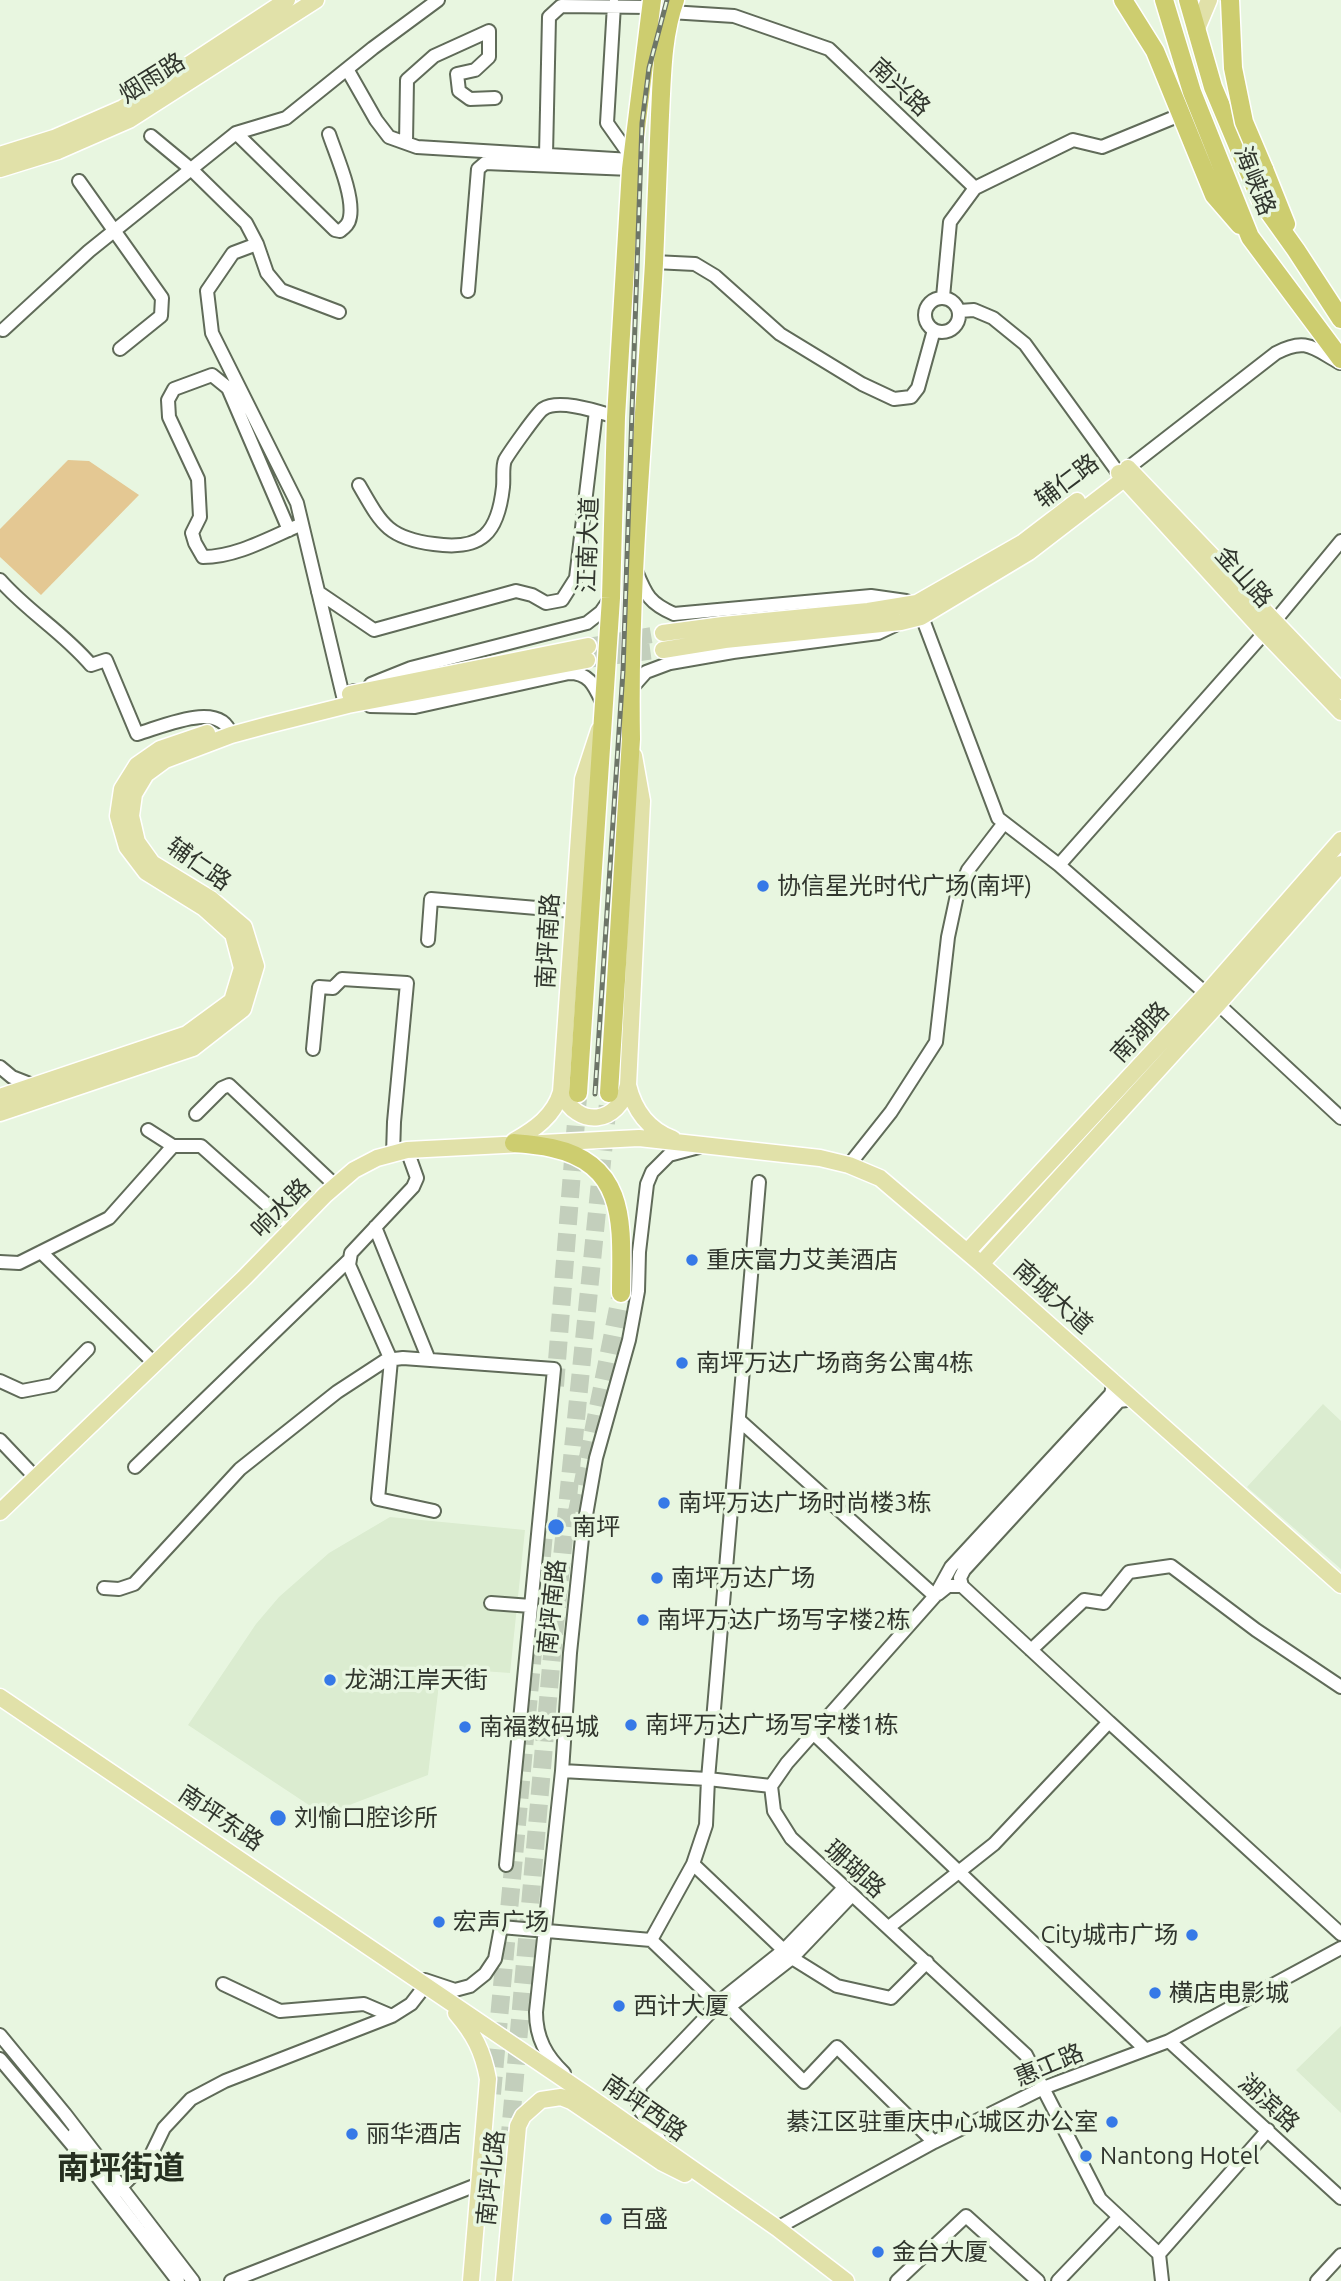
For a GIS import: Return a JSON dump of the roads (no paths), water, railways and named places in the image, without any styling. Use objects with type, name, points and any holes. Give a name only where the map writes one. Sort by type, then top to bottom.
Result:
[{"type":"highway","points":[[1123,0],[1155,51],[1214,195],[1250,237]]},
{"type":"highway","name":"海峡路","points":[[1164,0],[1192,92],[1250,237],[1341,361]]},
{"type":"highway","name":"海峡路","points":[[1188,0],[1213,87],[1261,201],[1341,319]]},
{"type":"highway","points":[[1230,0],[1233,68],[1244,122],[1296,250]]},
{"type":"highway","name":"江南大道","points":[[569,1093],[611,598],[616,417],[631,162],[651,3]]},
{"type":"highway","name":"江南大道","points":[[610,1093],[631,739],[630,691],[635,568],[654,262],[662,62],[673,6]]},
{"type":"highway","points":[[512,1143],[565,1152],[591,1165],[605,1180],[616,1200],[621,1225],[621,1293]]},
{"type":"main road","name":"烟雨路","points":[[0,155],[54,138],[123,108],[287,0]]},
{"type":"main road","name":"烟雨路","points":[[0,169],[58,151],[129,120],[299,5],[316,0]]},
{"type":"main road","points":[[1196,31],[1209,0]]},
{"type":"main road","name":"辅仁路","points":[[919,610],[868,611],[723,625],[663,641],[725,640],[901,622],[1029,552],[1123,473]]},
{"type":"main road","name":"金山路","points":[[1123,473],[1269,628],[1341,712]]},
{"type":"main road","name":"金山路","points":[[1269,628],[1341,691]]},
{"type":"main road","name":"辅仁路","points":[[1,1100],[187,1034],[232,1001],[242,968],[233,934],[204,908],[146,872],[127,847],[118,816],[122,789],[137,765],[160,749],[346,700],[587,653]]},
{"type":"main road","name":"南坪南路","points":[[512,1143],[546,1118],[569,1093],[572,911],[583,779],[602,712]]},
{"type":"main road","name":"辅仁路","points":[[1,1100],[17,1109],[193,1048],[243,1009],[256,966],[244,926],[211,899],[152,863],[137,842],[131,816],[134,794],[146,774],[165,760],[230,731]]},
{"type":"main road","points":[[569,1093],[566,1103],[573,1110],[593,1118],[606,1116],[618,1109],[625,1100],[628,1085],[642,802],[631,739]]},
{"type":"main road","name":"南湖路","points":[[967,1252],[1212,999],[1341,840]]},
{"type":"main road","points":[[981,1264],[1212,999],[1341,864]]},
{"type":"main road","points":[[628,1085],[632,1101],[641,1116],[666,1136],[686,1143]]},
{"type":"main road","name":"响水路","points":[[0,1512],[354,1170],[377,1158],[400,1152],[512,1143],[639,1138],[686,1143]]},
{"type":"main road","name":"南城大道","points":[[686,1143],[820,1158],[849,1165],[880,1178],[1114,1381],[1341,1585]]},
{"type":"main road","name":"南坪东路","points":[[2,1698],[420,1982]]},
{"type":"main road","name":"南坪西路","points":[[420,1982],[777,2228],[846,2281]]},
{"type":"main road","name":"南坪北路","points":[[420,1982],[470,2029],[485,2061],[488,2079],[471,2281]]},
{"type":"main road","name":"南坪北路","points":[[504,2281],[515,2140],[523,2116],[541,2100],[561,2097],[571,2101],[661,2162],[734,2198]]},
{"type":"street","points":[[1,329],[89,251],[236,133],[286,118],[438,0]]},
{"type":"street","points":[[546,155],[549,17],[561,5],[651,3]]},
{"type":"street","points":[[614,5],[607,123],[631,162]]},
{"type":"street","name":"南兴路","points":[[673,6],[734,16],[828,49],[975,188]]},
{"type":"street","points":[[406,143],[407,80],[435,56],[489,31],[489,57],[475,70],[457,74],[459,91],[470,99],[495,98]]},
{"type":"street","points":[[347,69],[376,120],[389,137],[418,148],[631,162]]},
{"type":"street","points":[[943,297],[950,222],[975,188],[1073,140],[1102,147],[1180,115]]},
{"type":"street","points":[[236,133],[335,230],[340,230],[349,222],[351,215],[347,191],[329,134]]},
{"type":"street","points":[[151,136],[192,170],[246,223],[267,273],[281,290],[339,312]]},
{"type":"street","points":[[468,291],[478,169],[485,163],[631,162]]},
{"type":"street","points":[[79,181],[162,298],[161,316],[120,349]]},
{"type":"street","points":[[257,244],[233,253],[207,291],[212,333],[297,503],[346,700]]},
{"type":"street","points":[[654,262],[695,264],[715,276],[780,334],[862,384],[894,399],[911,397],[918,388],[934,330]]},
{"type":"street","points":[[943,297],[953,302],[959,311],[957,322],[950,330],[934,330],[926,323],[926,307],[933,299],[943,297]]},
{"type":"street","points":[[959,311],[974,310],[993,318],[1024,344],[1123,473],[1291,345],[1308,344],[1341,361]]},
{"type":"street","points":[[289,530],[228,388],[212,375],[174,389],[168,400],[169,417],[198,478],[200,517],[192,533],[203,558],[222,557],[289,530],[302,524]]},
{"type":"street","points":[[359,485],[381,523],[399,535],[431,544],[460,547],[480,539],[494,524],[501,506],[505,461],[542,409],[553,405],[596,411],[616,417]]},
{"type":"street","points":[[318,592],[374,630],[516,591],[532,595],[546,603],[562,600],[576,578],[596,411]]},
{"type":"street","points":[[1059,865],[1269,628],[1341,541]]},
{"type":"street","points":[[635,568],[647,596],[657,607],[674,614],[871,596],[919,610],[998,818],[1059,865],[1212,999],[1341,1118]]},
{"type":"street","points":[[0,580],[16,597],[71,641],[91,665],[106,660],[136,734],[202,716],[218,718],[230,731]]},
{"type":"street","points":[[346,700],[411,668],[587,623],[601,612],[611,598]]},
{"type":"street","points":[[630,691],[646,672],[670,663],[878,633],[901,622]]},
{"type":"street","points":[[346,700],[415,707],[580,673],[593,683],[602,712]]},
{"type":"street","points":[[849,1165],[891,1112],[936,1042],[948,937],[957,895],[968,870],[1004,822]]},
{"type":"street","points":[[428,940],[431,899],[572,911]]},
{"type":"street","points":[[313,1049],[319,987],[333,988],[342,979],[407,983],[394,1122],[400,1152],[417,1178],[413,1187],[351,1253],[349,1265],[391,1360],[378,1499],[433,1511]]},
{"type":"street","points":[[0,1067],[12,1077],[35,1086]]},
{"type":"street","points":[[196,1114],[222,1088],[229,1086],[336,1186]]},
{"type":"street","points":[[148,1130],[173,1146]]},
{"type":"street","points":[[0,1262],[19,1264],[109,1218],[173,1146],[180,1144],[201,1146],[293,1228]]},
{"type":"street","name":"南坪南路","points":[[587,2095],[551,2061],[539,2037],[536,2012],[562,1771],[570,1653],[582,1538],[596,1458],[629,1340],[638,1291],[647,1184],[652,1172],[669,1155],[704,1146]]},
{"type":"street","points":[[651,1940],[693,1864],[706,1825],[759,1182]]},
{"type":"street","points":[[104,1588],[119,1589],[134,1584],[240,1469],[337,1392],[386,1360],[429,1360],[375,1227]]},
{"type":"street","points":[[41,1252],[154,1363]]},
{"type":"street","points":[[135,1466],[350,1259]]},
{"type":"street","points":[[0,1381],[22,1391],[53,1385],[88,1349]]},
{"type":"street","name":"南坪南路","points":[[429,1360],[554,1369],[506,1865]]},
{"type":"street","points":[[935,1596],[951,1567],[1111,1394],[1114,1381]]},
{"type":"street","points":[[1133,1399],[1119,1401],[973,1560],[960,1578],[962,1586],[1341,1934]]},
{"type":"street","points":[[738,1420],[935,1596]]},
{"type":"street","points":[[0,1440],[35,1477]]},
{"type":"street","points":[[1031,1650],[1084,1600],[1104,1603],[1129,1572],[1171,1566],[1256,1630],[1341,1687]]},
{"type":"street","points":[[562,1771],[708,1779],[771,1786],[813,1733],[935,1596],[948,1586],[962,1586]]},
{"type":"street","points":[[491,1603],[531,1606]]},
{"type":"street","points":[[889,1927],[994,1844],[1109,1722]]},
{"type":"street","points":[[813,1733],[1145,2049]]},
{"type":"street","name":"珊瑚路","points":[[771,1786],[774,1811],[791,1838],[1026,2055],[1100,2199],[1159,2254]]},
{"type":"street","points":[[693,1864],[788,1954],[836,1986],[891,1998],[927,1962]]},
{"type":"street","points":[[668,2152],[638,2107],[640,2086],[724,2003],[788,1954],[848,1891]]},
{"type":"street","points":[[117,2191],[149,2159],[164,2128],[191,2099],[225,2081],[392,2016],[411,2004],[420,1982],[455,1990],[470,1986],[485,1974],[495,1959],[501,1927],[651,1940],[724,2003],[804,2081],[837,2047],[934,2142]]},
{"type":"street","name":"惠工路","points":[[777,2228],[934,2142],[1043,2088],[1169,2041],[1341,1948]]},
{"type":"street","points":[[223,1983],[280,2011],[364,2004],[392,2016]]},
{"type":"street","points":[[0,2035],[117,2191],[193,2281]]},
{"type":"street","name":"湖滨路","points":[[1169,2041],[1341,2198]]},
{"type":"street","points":[[0,2059],[61,2119],[87,2164],[117,2191],[178,2281]]},
{"type":"street","points":[[1162,2281],[1159,2254],[1268,2130]]},
{"type":"street","points":[[231,2281],[479,2184]]},
{"type":"street","points":[[897,2281],[966,2216],[1038,2281]]},
{"type":"street","points":[[1058,2281],[1069,2276],[1119,2217]]},
{"type":"street","points":[[1317,2281],[1341,2255]]},
{"type":"tunnel","points":[[588,646],[663,633]]},
{"type":"tunnel","points":[[587,660],[663,650]]},
{"type":"tunnel","points":[[509,2145],[551,1666],[609,1093]]},
{"type":"tunnel","points":[[555,1386],[578,1097]]},
{"type":"tunnel","points":[[577,1512],[621,1293]]},
{"type":"tunnel","points":[[492,2094],[544,1533]]},
{"type":"railway","points":[[595,1094],[623,671],[642,123],[649,68],[667,0]]},
{"type":"place","name":"协信星光时代广场(南坪)","points":[[763,886]]},
{"type":"place","name":"重庆富力艾美酒店","points":[[692,1260]]},
{"type":"place","name":"南坪万达广场商务公寓4栋","points":[[682,1363]]},
{"type":"place","name":"南坪万达广场时尚楼3栋","points":[[664,1503]]},
{"type":"place","name":"南坪","points":[[556,1527]]},
{"type":"place","name":"南坪万达广场","points":[[657,1578]]},
{"type":"place","name":"南坪万达广场写字楼2栋","points":[[643,1620]]},
{"type":"place","name":"龙湖江岸天街","points":[[330,1680]]},
{"type":"place","name":"南坪万达广场写字楼1栋","points":[[631,1725]]},
{"type":"place","name":"南福数码城","points":[[465,1727]]},
{"type":"place","name":"刘愉口腔诊所","points":[[278,1818]]},
{"type":"place","name":"宏声广场","points":[[439,1922]]},
{"type":"place","name":"City城市广场","points":[[1192,1935]]},
{"type":"place","name":"横店电影城","points":[[1155,1993]]},
{"type":"place","name":"西计大厦","points":[[619,2006]]},
{"type":"place","name":"綦江区驻重庆中心城区办公室","points":[[1112,2122]]},
{"type":"place","name":"丽华酒店","points":[[352,2134]]},
{"type":"place","name":"Nantong Hotel","points":[[1086,2156]]},
{"type":"place","name":"百盛","points":[[606,2219]]},
{"type":"place","name":"金台大厦","points":[[878,2252]]},
{"type":"district","name":"南坪街道","points":[[121,2168]]}]
